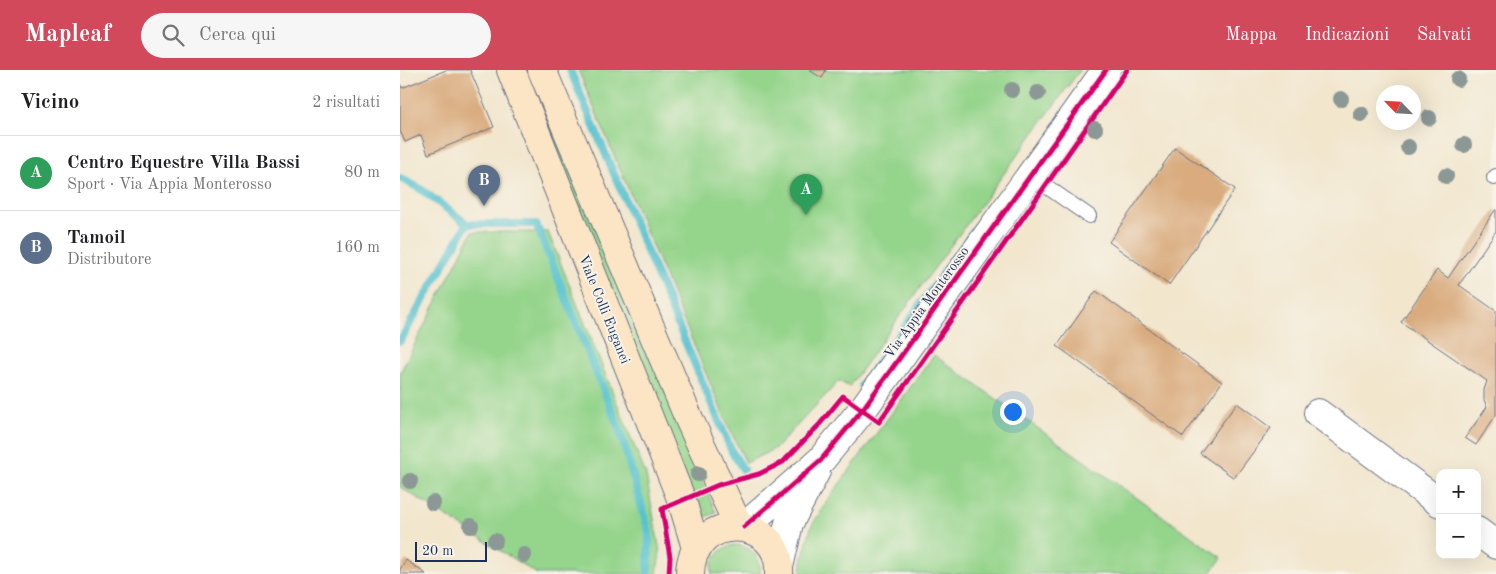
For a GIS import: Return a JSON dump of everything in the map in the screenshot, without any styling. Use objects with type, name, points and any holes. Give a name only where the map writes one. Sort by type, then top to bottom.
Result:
[{"type":"main road","name":"Viale Colli Euganei","points":[[511,70],[678,492],[693,561]]},
{"type":"main road","points":[[542,70],[689,419],[741,527],[757,532],[768,542],[776,553],[779,571]]},
{"type":"main road","name":"Viale Colli Euganei","points":[[693,561],[704,538],[726,527],[741,527]]},
{"type":"street","name":"Via Appia Monterosso","points":[[741,527],[821,460],[863,409],[1106,70]]},
{"type":"street","points":[[1318,413],[1436,500]]},
{"type":"street","name":"Via Appia Monterosso","points":[[779,571],[789,523],[821,460]]},
{"type":"street","points":[[1481,534],[1496,545]]},
{"type":"lane","points":[[1030,176],[1089,216]]},
{"type":"green space","points":[[515,70],[530,70],[716,513],[702,518]]},
{"type":"green space","points":[[578,70],[1080,70],[849,387],[839,381],[776,448],[746,463],[729,428]]},
{"type":"green space","points":[[472,232],[548,232],[646,475],[660,552],[657,574],[537,574],[400,487],[400,373]]},
{"type":"green space","points":[[934,355],[1222,558],[1210,574],[801,574],[802,561],[811,527],[827,501]]},
{"type":"green space","points":[[733,545],[745,547],[754,553],[759,562],[760,574],[712,574],[712,564],[716,555],[723,549]]},
{"type":"building","points":[[446,70],[470,70],[494,127],[428,154],[421,135],[405,142],[400,131],[400,84],[402,88]]},
{"type":"building","points":[[809,70],[826,70],[822,78]]},
{"type":"building","points":[[1175,148],[1235,189],[1169,285],[1109,242]]},
{"type":"building","points":[[1496,209],[1496,231],[1459,285],[1496,311],[1496,415],[1476,445],[1465,438],[1487,407],[1484,400],[1484,390],[1487,381],[1401,322],[1437,270],[1448,278]]},
{"type":"building","points":[[1096,291],[1222,382],[1183,437],[1057,346]]},
{"type":"building","points":[[1237,403],[1271,428],[1234,478],[1200,453]]},
{"type":"building","points":[[406,560],[426,574],[400,574],[400,569]]},
{"type":"waterway","points":[[570,70],[732,452],[743,469]]},
{"type":"waterway","points":[[400,178],[419,188],[467,224]]},
{"type":"waterway","points":[[862,385],[995,202]]},
{"type":"waterway","points":[[400,341],[467,224],[536,224],[619,428],[649,532],[648,574]]},
{"type":"cycle path","points":[[744,527],[821,460],[863,409],[1106,70]]},
{"type":"cycle path","points":[[669,574],[670,557],[662,509],[718,485],[759,474],[783,462],[819,425],[843,396],[879,422],[1127,70]]},
{"type":"place","name":"Tamoil","points":[[484,206]]},
{"type":"place","name":"Centro Equestre Villa Bassi","points":[[806,215]]}]
